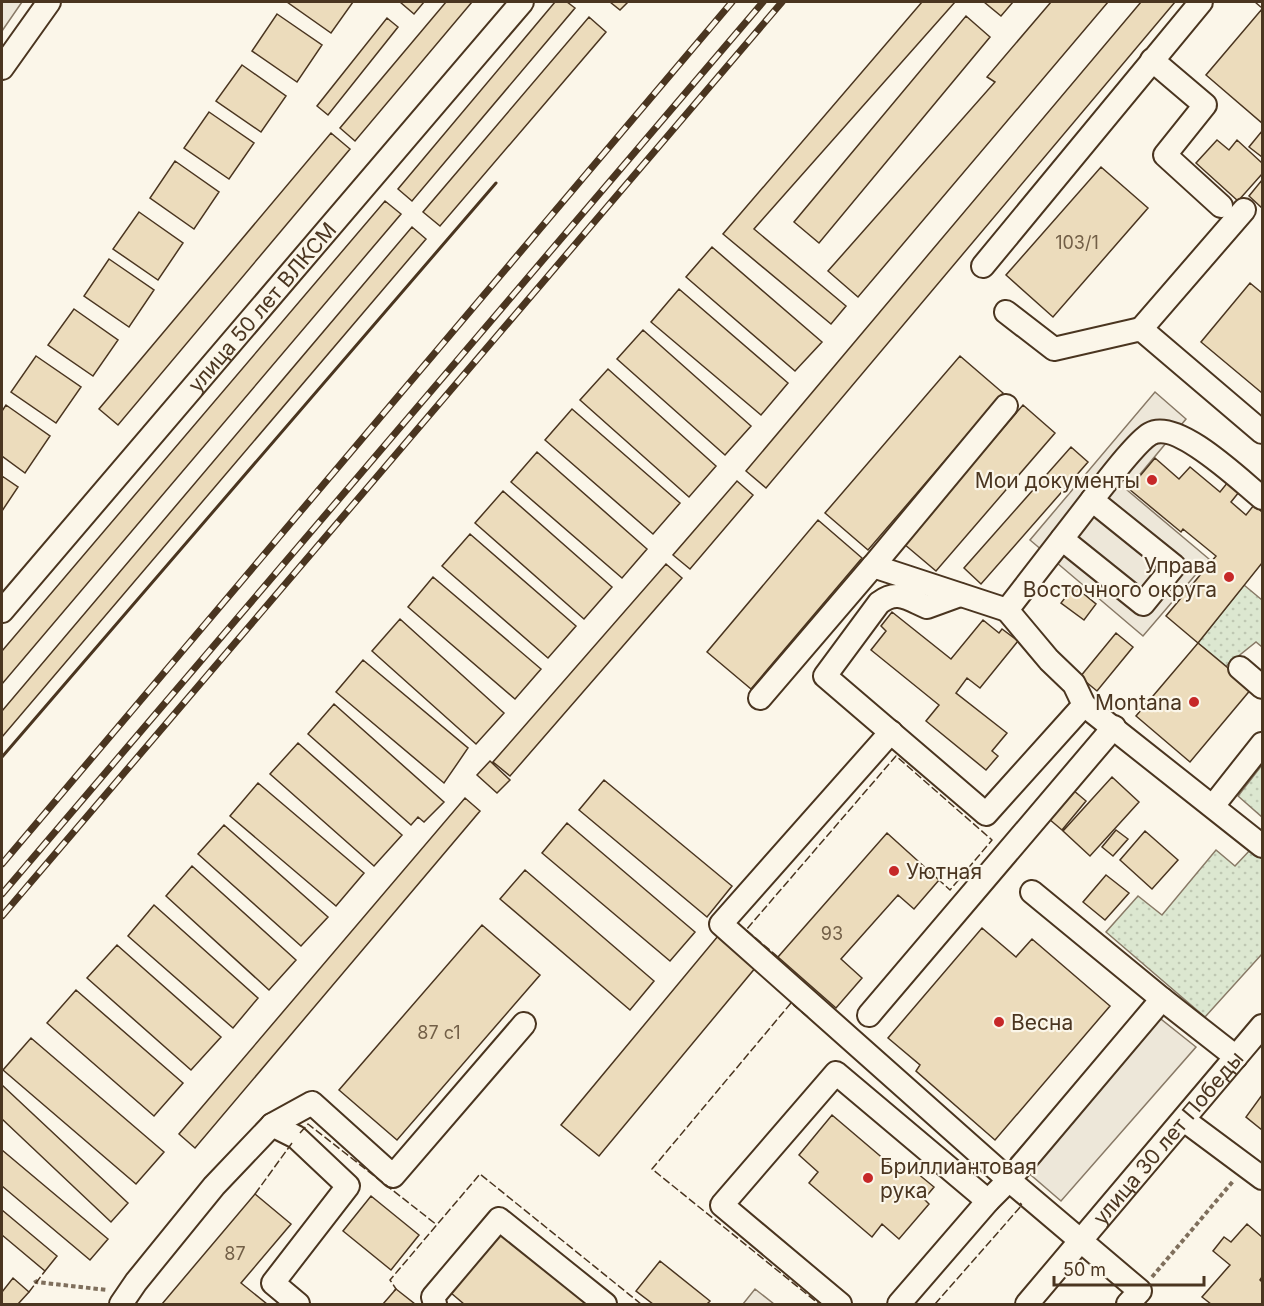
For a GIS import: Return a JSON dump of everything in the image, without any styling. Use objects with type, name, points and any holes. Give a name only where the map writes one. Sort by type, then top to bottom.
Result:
[{"type":"street","points":[[2,68],[49,2]]},
{"type":"street","name":"улица 50 лет ВЛКСМ","points":[[2,611],[522,2]]},
{"type":"street","points":[[982,266],[1201,2]]},
{"type":"street","points":[[1152,60],[1204,105],[1165,155],[1221,206]]},
{"type":"street","points":[[1006,312],[1054,349],[1141,329],[1244,210]]},
{"type":"street","points":[[1141,329],[1263,432]]},
{"type":"street","points":[[760,698],[1006,406]]},
{"type":"street","points":[[1007,610],[1092,500],[1150,434],[1159,431],[1171,432],[1195,444],[1263,498]]},
{"type":"street","points":[[1062,539],[1143,604],[1173,566],[1092,500]]},
{"type":"street","points":[[873,566],[1007,610],[1049,660],[1074,684],[1084,705],[1263,846]]},
{"type":"street","points":[[960,595],[927,607],[899,595],[889,595],[879,603],[825,676],[986,814],[1084,705]]},
{"type":"street","points":[[1240,668],[1263,687]]},
{"type":"street","points":[[869,1015],[1114,728]]},
{"type":"street","points":[[891,732],[721,924],[1082,1242],[1134,1298]]},
{"type":"street","points":[[1213,806],[1263,744]]},
{"type":"street","points":[[1032,892],[1236,1057]]},
{"type":"street","points":[[898,1305],[1009,1180],[1162,999]]},
{"type":"street","points":[[113,1297],[136,1282],[214,1186],[272,1125],[312,1103],[393,1176],[524,1024]]},
{"type":"street","name":"улица 30 лет Победы","points":[[1028,1305],[1263,1026]]},
{"type":"street","points":[[840,1305],[722,1205],[836,1073],[988,1201]]},
{"type":"street","points":[[1184,1120],[1254,1172]]},
{"type":"street","points":[[272,1125],[296,1137],[348,1186],[273,1283],[298,1305]]},
{"type":"street","points":[[435,1305],[433,1298],[499,1219],[605,1305]]},
{"type":"path","points":[[1134,1298],[1254,1172]]},
{"type":"path","points":[[35,1280],[113,1297]]},
{"type":"green space","points":[[1244,585],[1262,600],[1262,647],[1256,642],[1226,666],[1198,643]]},
{"type":"green space","points":[[1262,765],[1262,817],[1238,796]]},
{"type":"green space","points":[[1251,849],[1262,859],[1262,954],[1205,1017],[1106,932],[1138,896],[1162,915],[1216,850],[1235,866]]},
{"type":"shaded area","points":[[2,2],[22,2],[2,31]]},
{"type":"shaded area","points":[[1155,392],[1186,419],[1127,490],[1209,559],[1143,636],[1030,540]]},
{"type":"shaded area","points":[[1147,1008],[1196,1047],[1061,1201],[1011,1158]]},
{"type":"shaded area","points":[[755,1289],[774,1304],[743,1304]]},
{"type":"building","points":[[287,2],[353,2],[331,33]]},
{"type":"building","points":[[400,2],[424,2],[414,14]]},
{"type":"building","points":[[446,2],[472,2],[355,141],[340,128]]},
{"type":"building","points":[[555,2],[567,2],[575,8],[412,201],[398,189]]},
{"type":"building","points":[[610,2],[628,2],[620,10]]},
{"type":"building","points":[[922,2],[955,2],[754,229],[846,306],[831,324],[723,234]]},
{"type":"building","points":[[984,2],[1013,2],[1001,16]]},
{"type":"building","points":[[1051,2],[1108,2],[858,297],[828,271],[995,82],[987,77]]},
{"type":"building","points":[[1141,2],[1175,2],[766,488],[746,471]]},
{"type":"building","points":[[1262,9],[1262,123],[1206,75]]},
{"type":"building","points":[[277,14],[322,45],[297,82],[252,51]]},
{"type":"building","points":[[966,16],[990,37],[819,243],[794,222]]},
{"type":"building","points":[[589,17],[606,32],[440,226],[423,212]]},
{"type":"building","points":[[387,18],[398,27],[328,115],[317,106]]},
{"type":"building","points":[[242,65],[286,96],[261,132],[216,101]]},
{"type":"building","points":[[209,112],[254,143],[229,179],[184,148]]},
{"type":"building","points":[[1262,131],[1262,157],[1249,147]]},
{"type":"building","points":[[331,133],[350,149],[118,425],[99,409]]},
{"type":"building","points":[[1217,140],[1229,150],[1237,140],[1262,163],[1262,174],[1238,201],[1196,163]]},
{"type":"building","points":[[175,161],[219,192],[194,229],[150,198]]},
{"type":"building","points":[[1101,167],[1148,208],[1053,317],[1006,275]]},
{"type":"building","points":[[1262,180],[1262,208],[1249,196]]},
{"type":"building","points":[[385,201],[401,214],[2,684],[2,651]]},
{"type":"building","points":[[139,212],[183,243],[158,280],[113,249]]},
{"type":"building","points":[[412,227],[426,239],[2,737],[2,711]]},
{"type":"building","points":[[712,247],[822,342],[795,371],[686,277]]},
{"type":"building","points":[[109,259],[154,290],[129,327],[84,296]]},
{"type":"building","points":[[1250,283],[1262,293],[1262,393],[1201,342]]},
{"type":"building","points":[[679,289],[788,383],[761,415],[651,322]]},
{"type":"building","points":[[74,309],[118,340],[93,376],[48,345]]},
{"type":"building","points":[[643,330],[751,426],[725,455],[617,359]]},
{"type":"building","points":[[36,356],[81,387],[56,423],[11,392]]},
{"type":"building","points":[[960,356],[1003,393],[868,550],[825,513]]},
{"type":"building","points":[[608,369],[716,466],[689,497],[580,400]]},
{"type":"building","points":[[6,405],[50,436],[25,473],[2,456],[2,411]]},
{"type":"building","points":[[1023,405],[1055,433],[936,571],[904,544]]},
{"type":"building","points":[[572,409],[680,503],[653,534],[545,440]]},
{"type":"building","points":[[1071,447],[1088,462],[981,584],[964,568]]},
{"type":"building","points":[[537,452],[647,549],[622,578],[511,482]]},
{"type":"building","points":[[1155,458],[1179,479],[1190,467],[1220,492],[1228,482],[1239,492],[1231,502],[1246,515],[1254,505],[1262,512],[1262,563],[1198,643],[1166,616],[1216,556],[1183,529],[1181,532],[1129,489]]},
{"type":"building","points":[[2,476],[18,487],[2,511]]},
{"type":"building","points":[[737,481],[753,495],[690,569],[673,555]]},
{"type":"building","points":[[503,491],[612,587],[584,619],[475,523]]},
{"type":"building","points":[[818,520],[862,558],[751,689],[707,652]]},
{"type":"building","points":[[470,534],[576,626],[548,658],[442,566]]},
{"type":"building","points":[[666,564],[682,578],[510,776],[493,762]]},
{"type":"building","points":[[433,577],[541,669],[515,699],[408,607]]},
{"type":"building","points":[[1074,586],[1096,604],[1084,620],[1061,603]]},
{"type":"building","points":[[892,612],[951,659],[983,620],[999,633],[1002,629],[1018,641],[980,688],[967,678],[956,693],[1007,733],[992,751],[998,756],[986,770],[926,721],[939,705],[871,650],[886,631],[881,626]]},
{"type":"building","points":[[400,619],[504,713],[476,744],[372,651]]},
{"type":"building","points":[[1116,633],[1133,647],[1097,691],[1080,677]]},
{"type":"building","name":"Montana","points":[[1198,643],[1252,688],[1190,762],[1136,716]]},
{"type":"building","points":[[363,660],[468,748],[444,783],[336,692]]},
{"type":"building","points":[[334,704],[444,802],[424,822],[418,817],[411,825],[308,734]]},
{"type":"building","points":[[298,743],[402,835],[374,866],[270,774]]},
{"type":"building","points":[[490,761],[510,780],[497,793],[477,775]]},
{"type":"building","points":[[1112,777],[1139,802],[1090,856],[1063,831]]},
{"type":"building","points":[[604,780],[732,886],[707,917],[579,810]]},
{"type":"building","points":[[258,783],[364,873],[336,906],[230,816]]},
{"type":"building","points":[[1073,790],[1086,801],[1062,830],[1049,819]]},
{"type":"building","points":[[465,798],[480,811],[195,1148],[179,1134]]},
{"type":"building","points":[[567,823],[695,932],[670,961],[542,853]]},
{"type":"building","points":[[224,825],[328,917],[301,946],[198,854]]},
{"type":"building","points":[[1116,830],[1128,839],[1113,856],[1102,847]]},
{"type":"building","points":[[1145,831],[1178,860],[1152,889],[1120,860]]},
{"type":"building","points":[[887,833],[939,880],[914,909],[898,895],[841,959],[862,978],[836,1008],[778,957]]},
{"type":"building","points":[[192,866],[296,960],[269,990],[166,896]]},
{"type":"building","points":[[525,870],[654,981],[630,1010],[500,899]]},
{"type":"building","points":[[1106,875],[1129,893],[1105,920],[1083,902]]},
{"type":"building","points":[[154,905],[258,998],[233,1028],[128,936]]},
{"type":"building","points":[[482,925],[540,975],[397,1140],[339,1090]]},
{"type":"building","name":"Весна","points":[[982,928],[1016,957],[1032,939],[1110,1006],[995,1140],[916,1071],[920,1065],[888,1038]]},
{"type":"building","points":[[718,936],[756,967],[599,1156],[561,1125]]},
{"type":"building","points":[[117,945],[221,1037],[191,1070],[87,978]]},
{"type":"building","points":[[76,990],[183,1083],[154,1116],[47,1023]]},
{"type":"building","points":[[31,1038],[164,1152],[136,1184],[3,1070]]},
{"type":"building","points":[[2,1085],[128,1203],[111,1222],[2,1119]]},
{"type":"building","points":[[1262,1095],[1262,1130],[1246,1117]]},
{"type":"building","name":"Бриллиантовая рука","points":[[832,1115],[899,1172],[906,1164],[934,1187],[924,1199],[929,1204],[899,1239],[882,1224],[872,1237],[809,1183],[818,1172],[799,1155]]},
{"type":"building","points":[[2,1150],[108,1239],[90,1260],[2,1186]]},
{"type":"building","points":[[255,1194],[291,1224],[241,1283],[267,1304],[162,1304]]},
{"type":"building","points":[[371,1196],[419,1235],[391,1270],[343,1231]]},
{"type":"building","points":[[2,1210],[57,1256],[45,1271],[2,1235]]},
{"type":"building","points":[[1247,1224],[1262,1237],[1262,1277],[1260,1280],[1262,1282],[1262,1304],[1211,1304],[1202,1297],[1230,1265],[1213,1251],[1224,1237],[1231,1242]]},
{"type":"building","points":[[500,1233],[587,1304],[464,1304],[451,1293]]},
{"type":"building","points":[[660,1261],[710,1301],[707,1304],[653,1304],[636,1291]]},
{"type":"building","points":[[13,1278],[29,1292],[18,1304],[2,1304],[2,1292]]},
{"type":"building","points":[[396,1289],[415,1304],[383,1304]]},
{"type":"railway","points":[[2,864],[732,2]]},
{"type":"railway","points":[[2,894],[763,2]]},
{"type":"railway","points":[[2,916],[782,2]]},
{"type":"fence","points":[[1255,2],[1262,8]]},
{"type":"fence","points":[[778,957],[746,930],[896,756],[992,840],[950,890],[939,880]]},
{"type":"fence","points":[[808,1017],[791,1003],[652,1169],[819,1304]]},
{"type":"fence","points":[[300,1133],[308,1124],[437,1225]]},
{"type":"fence","points":[[255,1194],[292,1143]]},
{"type":"fence","points":[[394,1291],[396,1289],[390,1280],[480,1174],[641,1304]]},
{"type":"fence","points":[[935,1304],[1022,1205],[1020,1203]]},
{"type":"fence","points":[[29,1292],[45,1271]]},
{"type":"wall","points":[[2,757],[496,183]]},
{"type":"place","name":"Мои документы","points":[[1152,480]]},
{"type":"place","name":"Управа Восточного округа","points":[[1229,577]]},
{"type":"place","name":"Montana","points":[[1194,702]]},
{"type":"place","name":"Уютная","points":[[894,871]]},
{"type":"place","name":"Весна","points":[[999,1022]]},
{"type":"place","name":"Бриллиантовая рука","points":[[868,1178]]}]
